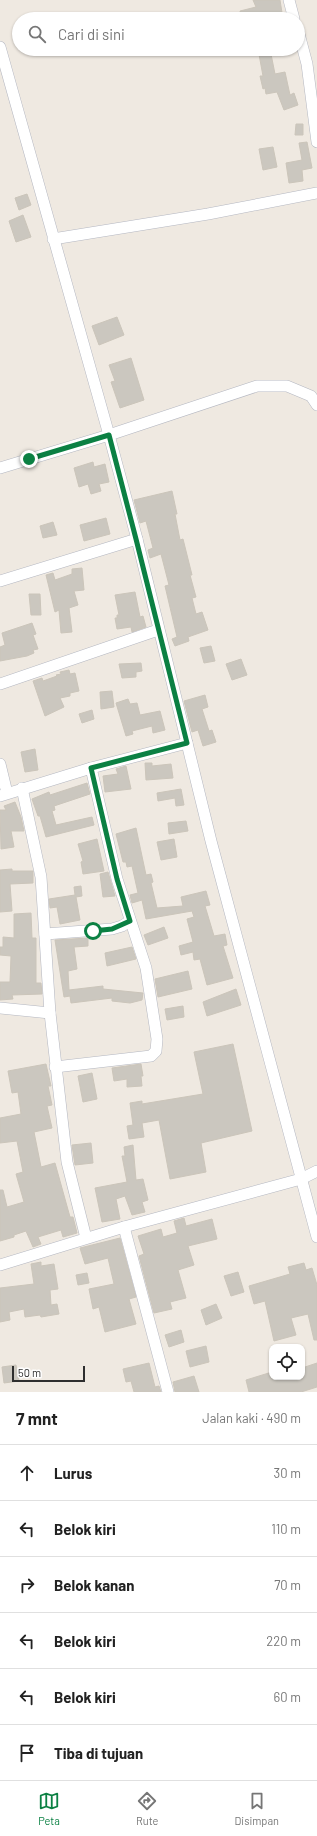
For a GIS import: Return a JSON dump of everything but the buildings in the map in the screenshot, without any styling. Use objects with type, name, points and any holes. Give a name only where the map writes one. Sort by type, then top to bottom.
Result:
[{"type":"street","points":[[289,0],[292,12]]},
{"type":"street","points":[[0,47],[109,435],[187,743],[317,1237]]},
{"type":"street","points":[[305,56],[317,142]]},
{"type":"street","points":[[53,239],[208,214],[317,193]]},
{"type":"street","points":[[0,468],[109,435],[257,386],[287,386],[311,396],[317,405]]},
{"type":"street","points":[[0,581],[136,539]]},
{"type":"street","points":[[0,684],[158,630]]},
{"type":"street","points":[[0,764],[3,794],[91,768],[187,743]]},
{"type":"street","points":[[56,1067],[151,1056],[156,1051],[157,1038],[146,968],[117,879],[91,768]]},
{"type":"street","points":[[22,788],[41,877],[50,1013],[67,1162],[86,1238]]},
{"type":"street","points":[[45,934],[112,929],[130,921]]},
{"type":"street","points":[[0,1008],[50,1013]]},
{"type":"street","points":[[0,1265],[124,1227],[301,1179],[317,1171]]},
{"type":"street","points":[[124,1227],[168,1392]]},
{"type":"route","points":[[29,459],[109,435],[187,743],[91,768],[117,879],[130,921],[122,926],[112,929],[93,931]]}]
